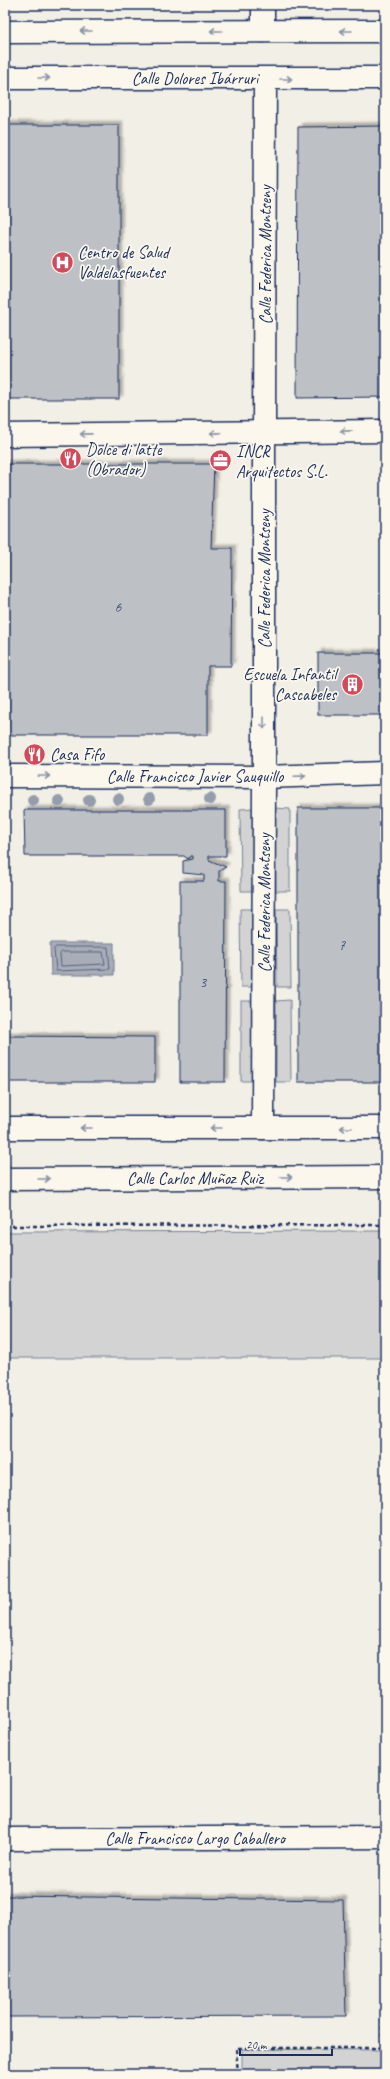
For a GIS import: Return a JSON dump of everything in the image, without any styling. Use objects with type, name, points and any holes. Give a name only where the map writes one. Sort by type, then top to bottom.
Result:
[{"type":"street","points":[[262,5],[263,31]]},
{"type":"street","points":[[5,32],[385,31]]},
{"type":"street","name":"Calle Dolores Ibárruri","points":[[5,78],[385,78]]},
{"type":"street","name":"Calle Federica Montseny","points":[[264,1128],[265,78]]},
{"type":"street","points":[[5,435],[385,431]]},
{"type":"street","name":"Calle Francisco Javier Sauquillo","points":[[5,776],[264,777],[385,773]]},
{"type":"street","points":[[5,1128],[385,1128]]},
{"type":"street","name":"Calle Carlos Muñoz Ruiz","points":[[5,1179],[385,1177]]},
{"type":"street","name":"Calle Francisco Largo Caballero","points":[[5,1839],[385,1837]]},
{"type":"path","points":[[5,1226],[385,1225]]},
{"type":"path","points":[[238,2074],[236,2048],[383,2048],[383,1886]]},
{"type":"shaded area","points":[[253,808],[253,891],[241,891],[240,809]]},
{"type":"shaded area","points":[[275,808],[290,809],[290,891],[276,891]]},
{"type":"shaded area","points":[[240,909],[253,909],[253,987],[241,987]]},
{"type":"shaded area","points":[[276,909],[290,909],[291,987],[277,987]]},
{"type":"shaded area","points":[[290,1000],[291,1082],[276,1082],[276,1001]]},
{"type":"shaded area","points":[[241,1001],[253,1001],[253,1081],[241,1081]]},
{"type":"shaded area","points":[[385,1231],[385,1358],[5,1358],[5,1232]]},
{"type":"shaded area","points":[[242,2049],[385,2050],[385,2074],[242,2074]]},
{"type":"water","points":[[50,943],[114,943],[114,975],[51,975]]},
{"type":"building","name":"Centro de Salud Valdelasfuentes","points":[[5,125],[119,125],[119,399],[5,399]]},
{"type":"building","points":[[385,126],[385,397],[297,398],[298,127]]},
{"type":"building","points":[[5,464],[214,464],[211,548],[232,548],[231,666],[208,666],[208,735],[5,735]]},
{"type":"building","name":"Escuela Infantil Cascabeles","points":[[318,653],[385,653],[385,715],[318,715]]},
{"type":"building","points":[[298,808],[385,808],[385,1082],[298,1082]]},
{"type":"building","points":[[24,810],[226,810],[226,856],[209,856],[209,860],[226,867],[219,871],[219,881],[226,881],[225,1082],[180,1082],[180,881],[204,881],[204,875],[183,873],[183,861],[193,859],[193,856],[190,856],[188,859],[184,856],[25,856]]},
{"type":"building","points":[[5,1036],[155,1037],[155,1082],[5,1082]]},
{"type":"building","points":[[5,1896],[343,1900],[346,2016],[5,2017]]},
{"type":"place","name":"Centro de Salud Valdelasfuentes","points":[[62,262]]},
{"type":"place","name":"Dolce di latte (Obrador)","points":[[70,459]]},
{"type":"place","name":"INCR Arquitectos S.L.","points":[[220,461]]},
{"type":"place","name":"Escuela Infantil Cascabeles","points":[[352,684]]},
{"type":"place","name":"Casa Fifo","points":[[34,754]]}]
